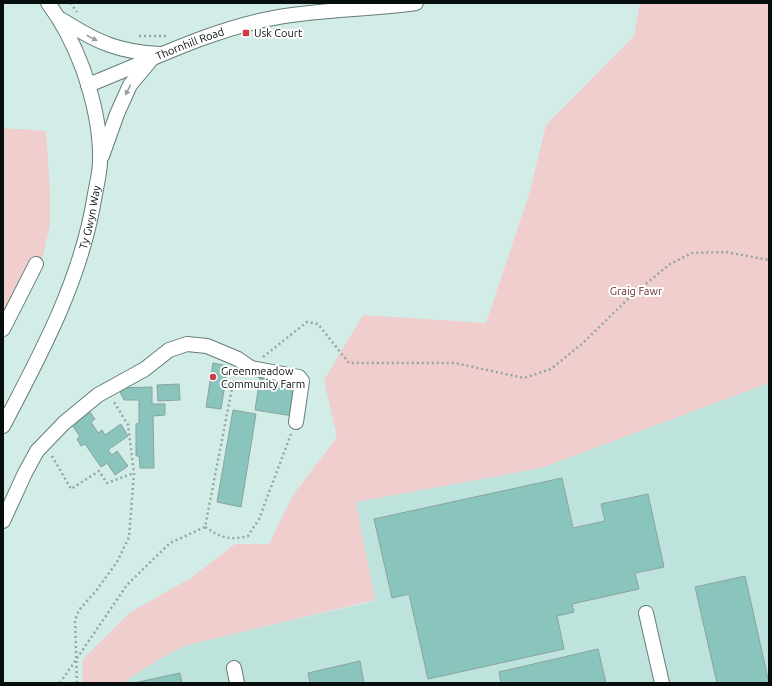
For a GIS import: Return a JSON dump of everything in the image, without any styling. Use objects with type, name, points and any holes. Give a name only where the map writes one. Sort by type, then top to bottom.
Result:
[{"type":"street","name":"Ty Gwyn Way","points":[[3,426],[47,339],[74,275],[93,209],[100,161],[97,122],[88,85],[71,39],[59,17],[48,3]]},
{"type":"street","name":"Thornhill Road","points":[[88,85],[209,36],[268,19],[340,9],[416,3]]},
{"type":"street","points":[[59,17],[103,44],[157,57]]},
{"type":"street","points":[[100,161],[117,114],[130,85],[157,57]]},
{"type":"street","points":[[3,329],[36,264]]},
{"type":"street","points":[[3,521],[25,473],[38,451],[64,423],[98,395],[145,369],[170,350],[187,344],[207,346],[238,359],[251,368],[299,377],[302,381],[296,422]]},
{"type":"street","points":[[646,613],[662,683]]},
{"type":"street","points":[[234,668],[237,683]]},
{"type":"path","points":[[70,3],[80,16]]},
{"type":"path","points":[[136,36],[169,36]]},
{"type":"path","points":[[251,368],[286,337],[307,322],[318,324],[349,363],[455,363],[524,378],[551,369],[584,342],[631,296],[664,269],[692,253],[726,252],[769,260]]},
{"type":"path","points":[[205,527],[238,359]]},
{"type":"path","points":[[77,683],[75,620],[79,610],[96,592],[117,562],[129,536],[134,473],[128,425],[114,402]]},
{"type":"path","points":[[205,527],[216,535],[235,539],[248,536],[259,519],[296,422]]},
{"type":"path","points":[[51,454],[71,489],[99,471],[107,483],[134,473]]},
{"type":"path","points":[[60,683],[77,656],[127,585],[147,563],[170,543],[205,527]]},
{"type":"shaded area","points":[[769,383],[769,683],[126,683],[125,681],[173,650],[191,644],[375,601],[355,502],[541,468]]},
{"type":"green space","name":"Graig Fawr","points":[[640,3],[769,3],[769,383],[541,468],[356,502],[375,600],[191,644],[157,661],[126,681],[126,683],[82,683],[83,659],[129,613],[191,578],[235,544],[269,544],[293,495],[337,437],[324,380],[363,315],[486,323],[530,191],[546,125],[634,36]]},
{"type":"green space","points":[[3,128],[46,131],[50,189],[50,225],[42,260],[26,297],[7,330],[3,341]]},
{"type":"building","points":[[213,363],[228,366],[221,409],[206,407]]},
{"type":"building","points":[[260,377],[298,383],[293,416],[255,410]]},
{"type":"building","points":[[179,384],[180,400],[158,401],[157,385]]},
{"type":"building","points":[[152,387],[152,404],[165,404],[165,415],[153,416],[154,468],[140,468],[139,456],[136,456],[136,424],[139,423],[139,400],[124,400],[118,388]]},
{"type":"building","points":[[233,410],[256,414],[241,507],[217,502]]},
{"type":"building","points":[[89,411],[95,419],[91,422],[98,433],[102,430],[105,435],[121,424],[128,436],[108,450],[112,455],[117,451],[128,466],[115,475],[107,463],[101,467],[85,444],[81,446],[77,439],[80,437],[71,423]]},
{"type":"building","points":[[562,478],[573,528],[605,521],[601,504],[648,494],[664,567],[635,573],[639,589],[572,604],[574,612],[557,616],[564,649],[428,679],[409,594],[392,598],[374,519]]},
{"type":"building","points":[[745,576],[769,683],[717,683],[695,587]]},
{"type":"building","points":[[598,649],[606,683],[501,683],[499,672]]},
{"type":"building","points":[[360,661],[364,683],[310,683],[308,673]]},
{"type":"building","points":[[180,673],[182,683],[134,683]]},
{"type":"place","name":"Usk Court","points":[[246,33]]},
{"type":"place","name":"Greenmeadow Community Farm","points":[[213,377]]}]
